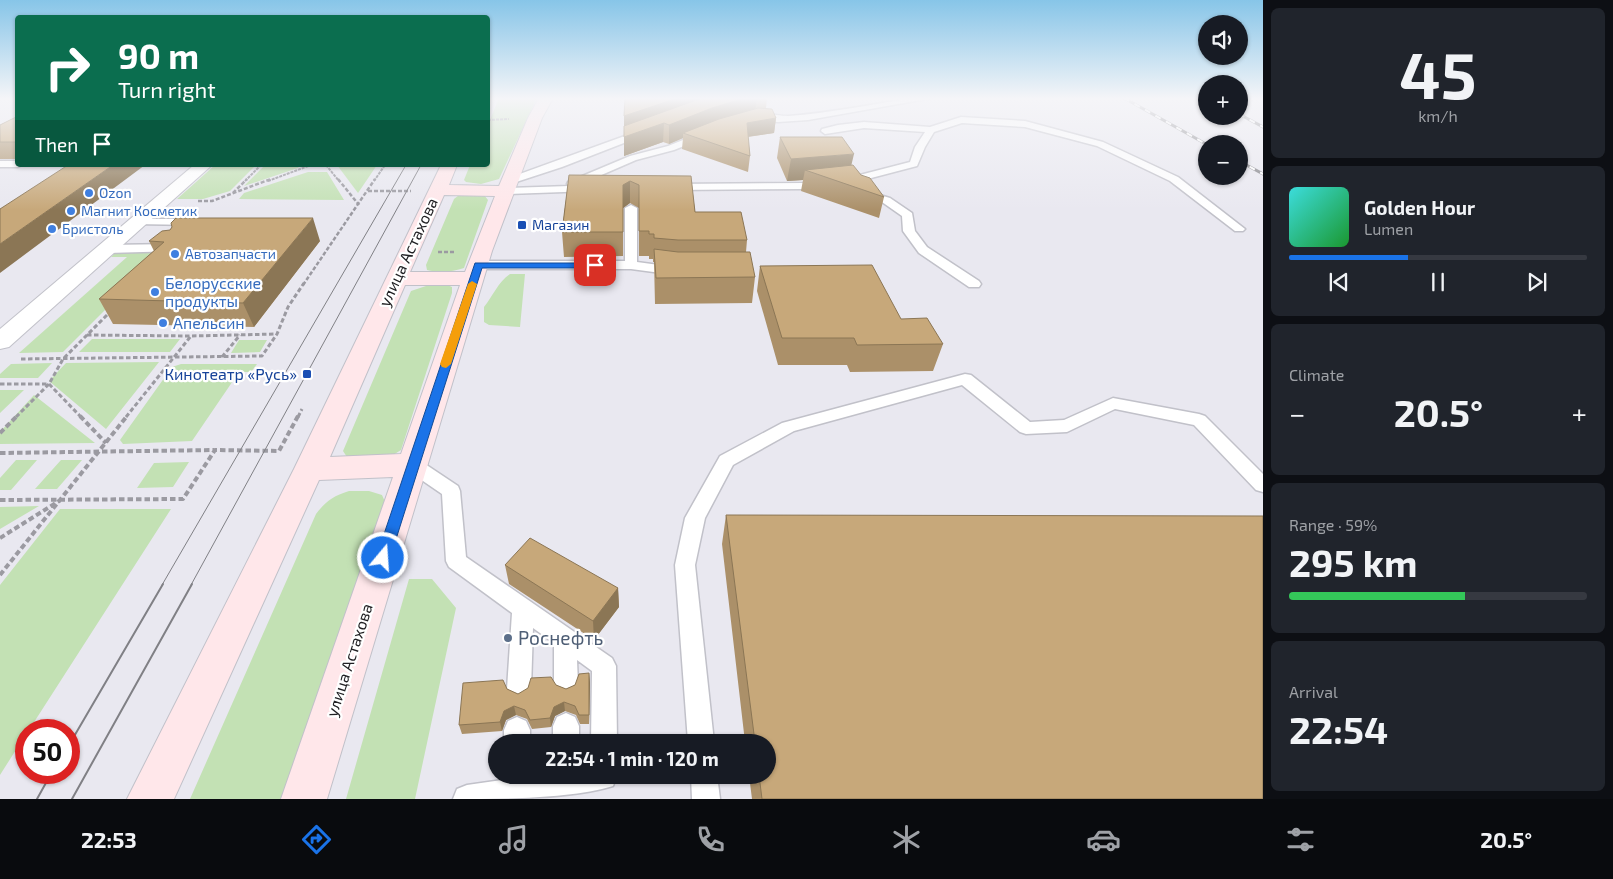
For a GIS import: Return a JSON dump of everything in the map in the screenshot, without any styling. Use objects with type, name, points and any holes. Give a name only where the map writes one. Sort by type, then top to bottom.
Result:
[{"type":"main road","name":"улица Астахова","points":[[304,799],[476,272],[529,135]]},
{"type":"main road","name":"улица Астахова","points":[[150,799],[309,469],[443,178]]},
{"type":"main road","points":[[443,178],[508,186]]},
{"type":"main road","points":[[396,279],[476,272]]},
{"type":"main road","points":[[309,469],[413,465]]},
{"type":"street","points":[[0,342],[202,167]]},
{"type":"lane","points":[[508,186],[639,135]]},
{"type":"lane","points":[[564,190],[574,182],[633,158],[671,148],[701,135]]},
{"type":"lane","points":[[663,188],[805,186],[852,180],[914,164],[920,147],[928,135]]},
{"type":"lane","points":[[1068,135],[1100,144],[1174,180],[1239,229]]},
{"type":"lane","points":[[0,164],[15,164]]},
{"type":"lane","points":[[852,180],[862,193],[886,200],[908,215],[909,230],[923,250],[974,284]]},
{"type":"lane","points":[[508,186],[564,190],[604,189]]},
{"type":"lane","points":[[631,208],[631,265]]},
{"type":"lane","points":[[138,222],[204,222]]},
{"type":"lane","points":[[107,249],[175,248]]},
{"type":"lane","points":[[476,272],[631,265],[686,271]]},
{"type":"lane","points":[[700,734],[685,565],[695,518],[726,461],[788,427],[965,379],[1026,428],[1067,426],[1113,403],[1199,420],[1263,485]]},
{"type":"lane","points":[[413,465],[451,491],[456,561],[604,666],[604,734]]},
{"type":"lane","points":[[519,689],[523,608]]},
{"type":"lane","points":[[566,639],[566,685]]},
{"type":"lane","points":[[467,799],[512,784]]},
{"type":"lane","points":[[705,784],[706,799]]},
{"type":"path","points":[[231,194],[259,167]]},
{"type":"path","points":[[212,201],[305,167]]},
{"type":"path","points":[[328,167],[359,204]]},
{"type":"path","points":[[18,359],[222,358],[262,356],[277,334],[288,306],[384,167]]},
{"type":"path","points":[[0,434],[49,384],[63,359],[112,310]]},
{"type":"path","points":[[222,358],[240,334]]},
{"type":"path","points":[[87,335],[191,336],[277,334]]},
{"type":"path","points":[[0,575],[191,336]]},
{"type":"path","points":[[0,384],[49,384],[106,444]]},
{"type":"path","points":[[0,453],[279,451],[306,402]]},
{"type":"path","points":[[0,500],[184,499],[215,450]]},
{"type":"path","points":[[0,538],[62,499]]},
{"type":"green space","points":[[490,135],[520,135],[499,179],[481,184],[464,180],[469,167],[490,167]]},
{"type":"green space","points":[[213,167],[254,167],[230,191],[203,199],[177,199]]},
{"type":"green space","points":[[263,167],[299,167],[298,168],[244,186]]},
{"type":"green space","points":[[338,167],[376,167],[358,193]]},
{"type":"green space","points":[[308,172],[327,172],[344,200],[239,199],[244,193]]},
{"type":"green space","points":[[459,195],[484,195],[488,200],[464,268],[445,272],[427,270],[426,265],[454,199]]},
{"type":"green space","points":[[164,251],[63,352],[19,353],[127,257],[111,257],[116,252]]},
{"type":"green space","points":[[510,274],[525,274],[520,327],[489,325],[484,322],[484,307],[499,285]]},
{"type":"green space","points":[[432,284],[445,284],[452,287],[452,293],[401,450],[393,455],[347,457],[343,451],[411,291]]},
{"type":"green space","points":[[92,339],[180,339],[170,352],[79,352]]},
{"type":"green space","points":[[239,340],[267,340],[260,352],[231,353]]},
{"type":"green space","points":[[159,362],[106,429],[49,381],[66,363]]},
{"type":"green space","points":[[52,363],[38,378],[0,378],[0,374],[11,364]]},
{"type":"green space","points":[[181,364],[257,364],[251,372],[239,372],[192,441],[123,444],[120,440],[172,367]]},
{"type":"green space","points":[[0,390],[24,390],[0,413]]},
{"type":"green space","points":[[34,395],[95,443],[0,444],[0,432]]},
{"type":"green space","points":[[16,460],[37,460],[11,490],[0,490],[0,478]]},
{"type":"green space","points":[[61,460],[82,460],[57,489],[35,489]]},
{"type":"green space","points":[[189,462],[173,487],[137,488],[154,463]]},
{"type":"green space","points":[[349,491],[369,491],[382,495],[386,504],[281,799],[190,799],[316,514],[330,500]]},
{"type":"green space","points":[[39,506],[0,529],[0,507]]},
{"type":"green space","points":[[60,509],[171,509],[36,719],[15,719],[15,751],[0,775],[0,585]]},
{"type":"green space","points":[[409,579],[432,579],[456,608],[415,799],[346,799]]},
{"type":"building","points":[[0,135],[15,135],[15,142],[0,142]]},
{"type":"building","points":[[690,135],[748,135],[750,156]]},
{"type":"building","points":[[780,137],[842,137],[854,154],[791,159]]},
{"type":"building","points":[[853,165],[861,175],[870,178],[884,197],[805,170]]},
{"type":"building","points":[[65,167],[110,167],[0,244],[0,209]]},
{"type":"building","points":[[569,175],[691,176],[695,212],[741,212],[747,240],[654,238],[654,234],[649,234],[649,231],[639,231],[639,185],[630,181],[623,185],[623,232],[562,232]]},
{"type":"building","points":[[176,218],[313,218],[243,303],[99,299],[164,242],[149,241],[162,231],[170,230],[172,227],[171,223]]},
{"type":"building","points":[[654,249],[678,252],[750,252],[755,277],[656,278]]},
{"type":"building","points":[[872,265],[901,319],[927,318],[943,344],[857,345],[854,338],[782,338],[760,266]]},
{"type":"building","points":[[726,515],[1263,516],[1263,799],[762,799],[760,784],[776,784],[776,734],[754,734]]},
{"type":"building","points":[[530,538],[618,588],[593,621],[505,565]]},
{"type":"building","points":[[589,673],[589,715],[579,715],[575,706],[564,702],[554,707],[550,718],[530,720],[525,710],[514,706],[504,711],[500,722],[459,725],[463,683],[503,680],[507,689],[518,694],[528,688],[531,678],[551,677],[556,685],[566,689],[575,685],[579,674]]},
{"type":"tram line","points":[[162,585],[405,167]]},
{"type":"tram line","points":[[191,585],[420,167]]},
{"type":"tram line","points":[[80,726],[163,584]]},
{"type":"tram line","points":[[72,799],[192,584]]},
{"type":"tram line","points":[[37,799],[45,784]]},
{"type":"railway","points":[[1190,135],[1198,140]]},
{"type":"railway","points":[[1248,166],[1263,174]]},
{"type":"slow traffic","points":[[446,364],[472,284]]},
{"type":"place","name":"Ozon","points":[[89,193]]},
{"type":"place","name":"Магнит Косметик","points":[[71,211]]},
{"type":"place","name":"Магазин","points":[[522,225]]},
{"type":"place","name":"Бристоль","points":[[52,229]]},
{"type":"place","name":"Автозапчасти","points":[[175,254]]},
{"type":"place","name":"Белорусские продукты","points":[[155,292]]},
{"type":"place","name":"Апельсин","points":[[163,323]]},
{"type":"place","name":"Кинотеатр «Русь»","points":[[307,374]]},
{"type":"place","name":"Роснефть","points":[[508,638]]},
{"type":"route","points":[[383,558],[478,265],[595,265]]}]
